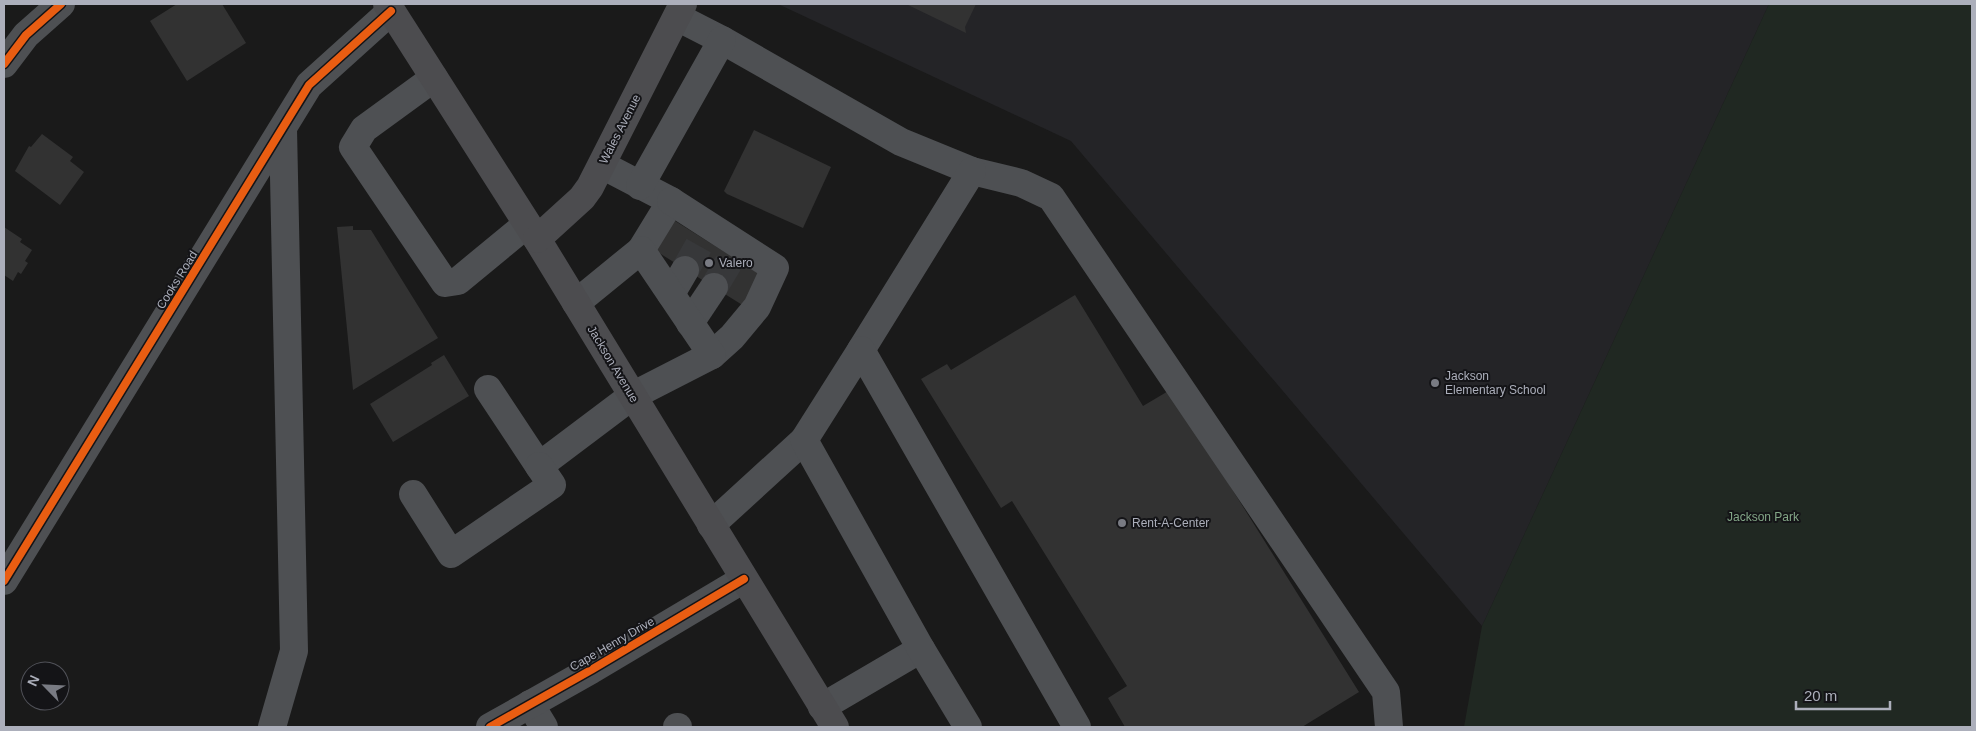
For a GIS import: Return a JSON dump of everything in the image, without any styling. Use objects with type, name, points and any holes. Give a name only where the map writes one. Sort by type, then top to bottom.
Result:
[{"type":"main road","name":"Jackson Avenue","points":[[389,7],[532,232],[829,717]]},
{"type":"main road","name":"Wales Avenue","points":[[532,232],[582,198],[590,187],[680,11]]},
{"type":"street","points":[[4,64],[26,35],[61,4]]},
{"type":"street","name":"Cooks Road","points":[[4,581],[309,85],[389,7]]},
{"type":"street","points":[[680,11],[722,40],[901,142],[972,171],[1021,183],[1051,197],[1386,692],[1389,727]]},
{"type":"street","points":[[640,186],[722,40]]},
{"type":"street","points":[[434,78],[364,129],[353,147],[445,282],[458,281],[532,232]]},
{"type":"street","points":[[272,727],[294,651],[283,129]]},
{"type":"street","points":[[539,466],[632,396],[712,356],[732,337],[757,307],[775,268],[736,251],[707,233],[671,202],[602,165]]},
{"type":"street","points":[[711,525],[804,440],[972,171]]},
{"type":"street","points":[[576,303],[641,250],[671,202]]},
{"type":"street","points":[[641,250],[712,356]]},
{"type":"street","points":[[671,294],[685,270]]},
{"type":"street","points":[[690,323],[714,287]]},
{"type":"street","points":[[861,350],[1077,727]]},
{"type":"street","points":[[413,494],[451,554],[552,485],[488,389]]},
{"type":"street","points":[[804,440],[921,649],[968,727]]},
{"type":"street","name":"Cape Henry Drive","points":[[490,727],[744,579]]},
{"type":"street","points":[[829,717],[921,649]]},
{"type":"street","points":[[530,704],[544,727]]},
{"type":"shaded area","name":"Jackson Elementary School","points":[[778,4],[1769,4],[1482,626],[1071,141]]},
{"type":"green space","name":"Jackson Park","points":[[1769,4],[1972,4],[1972,727],[1464,727],[1482,626]]},
{"type":"building","points":[[177,4],[222,4],[246,43],[187,81],[150,21]]},
{"type":"building","points":[[906,4],[976,4],[965,27],[966,33]]},
{"type":"building","points":[[754,130],[831,167],[803,228],[724,191]]},
{"type":"building","points":[[42,134],[73,157],[70,161],[84,172],[60,205],[15,171],[29,146],[31,147]]},
{"type":"building","name":"Valero","points":[[672,219],[763,276],[744,306],[656,251]]},
{"type":"building","points":[[353,226],[353,230],[371,230],[438,338],[353,390],[337,227]]},
{"type":"building","points":[[4,227],[22,239],[20,242],[32,250],[25,261],[28,263],[21,274],[18,272],[13,281],[4,275]]},
{"type":"building","points":[[1075,295],[1143,406],[1170,390],[1359,692],[1302,727],[1125,727],[1108,698],[1127,686],[1012,501],[1001,508],[921,379],[947,364],[951,370]]},
{"type":"building","points":[[444,355],[469,396],[393,442],[370,404],[432,365],[431,363]]},
{"type":"tunnel","points":[[685,270],[703,238]]},
{"type":"tunnel","points":[[714,287],[732,257]]},
{"type":"cycle path","points":[[4,64],[26,35],[61,4]]},
{"type":"cycle path","points":[[4,581],[309,85],[391,11]]},
{"type":"cycle path","points":[[490,727],[591,670],[744,579]]},
{"type":"place","name":"Valero","points":[[709,263]]},
{"type":"place","name":"Jackson Elementary School","points":[[1435,383]]},
{"type":"place","name":"Rent-A-Center","points":[[1122,523]]}]
